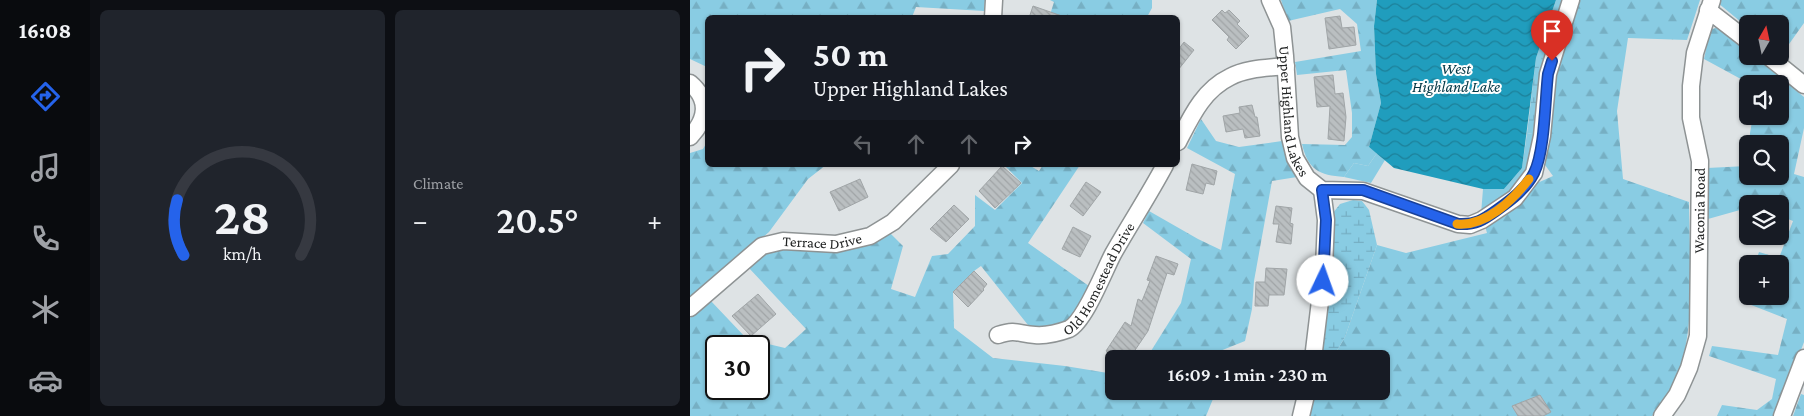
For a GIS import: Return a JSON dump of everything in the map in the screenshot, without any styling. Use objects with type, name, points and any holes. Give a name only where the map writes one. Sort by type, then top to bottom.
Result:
[{"type":"street","points":[[993,15],[994,0]]},
{"type":"street","name":"Upper Highland Lakes","points":[[1270,0],[1282,28],[1290,137],[1296,158],[1307,178],[1322,190],[1363,190],[1458,224],[1470,225],[1482,220],[1515,198],[1534,173],[1539,158],[1548,74],[1571,0]]},
{"type":"street","points":[[1710,5],[1739,32]]},
{"type":"street","name":"Waconia Road","points":[[1662,416],[1678,395],[1689,368],[1698,336],[1700,161],[1692,118],[1691,86],[1695,53],[1710,5]]},
{"type":"street","points":[[1779,65],[1804,85]]},
{"type":"street","points":[[1180,138],[1199,104],[1215,86],[1231,76],[1248,71],[1286,66]]},
{"type":"street","points":[[690,83],[698,90],[703,100],[704,112],[702,124],[690,137]]},
{"type":"street","name":"Terrace Drive","points":[[690,308],[762,246],[783,241],[836,244],[870,236],[893,222],[949,167]]},
{"type":"street","name":"Old Homestead Drive","points":[[998,335],[1012,331],[1036,335],[1051,335],[1071,328],[1096,291],[1110,258],[1164,167]]},
{"type":"street","points":[[1315,350],[1324,268],[1326,220],[1322,190]]},
{"type":"street","points":[[1782,416],[1804,358]]},
{"type":"street","points":[[1301,416],[1305,400]]},
{"type":"green space","points":[[690,0],[985,0],[984,11],[916,7],[913,15],[705,15],[705,66],[690,59]]},
{"type":"green space","points":[[1050,0],[1152,0],[1152,8],[1148,15],[1050,15],[1054,2]]},
{"type":"green space","points":[[1281,0],[1377,0],[1374,26],[1376,74],[1381,103],[1369,147],[1377,153],[1368,166],[1354,163],[1344,177],[1328,175],[1316,170],[1308,160],[1302,144],[1345,145],[1352,137],[1352,113],[1346,70],[1297,75],[1295,62],[1361,51],[1357,24],[1340,9],[1288,21]]},
{"type":"green space","points":[[1556,0],[1566,0],[1538,135],[1527,133],[1536,58]]},
{"type":"green space","points":[[1576,0],[1700,0],[1687,40],[1628,38],[1617,111],[1623,179],[1689,202],[1691,284],[1686,346],[1681,366],[1675,379],[1652,416],[1307,416],[1311,400],[1390,400],[1390,350],[1337,350],[1345,337],[1377,245],[1406,253],[1487,233],[1485,226],[1535,184],[1553,176],[1545,165],[1553,79]]},
{"type":"green space","points":[[1719,0],[1804,0],[1804,23],[1789,44],[1789,15],[1739,15],[1739,20],[1718,3]]},
{"type":"green space","points":[[1718,27],[1739,44],[1739,65],[1765,65],[1777,75],[1739,75],[1739,78],[1704,59],[1710,30]]},
{"type":"green space","points":[[1789,85],[1804,97],[1804,128],[1794,174],[1804,177],[1804,342],[1789,382],[1773,416],[1717,416],[1722,405],[1757,410],[1772,399],[1776,379],[1709,356],[1712,346],[1778,355],[1787,319],[1751,305],[1789,305],[1789,255],[1780,255],[1784,245],[1789,245],[1789,232],[1793,221],[1789,219],[1789,195],[1739,195],[1739,210],[1708,219],[1707,168],[1739,166],[1739,185],[1789,185],[1789,135],[1750,135],[1751,125],[1789,125]]},
{"type":"green space","points":[[1201,119],[1216,141],[1239,147],[1282,141],[1286,157],[1297,177],[1272,181],[1254,281],[1252,309],[1245,341],[1222,350],[1152,350],[1181,303],[1191,259],[1143,223],[1149,211],[1221,250],[1235,174],[1187,148]]},
{"type":"green space","points":[[1527,133],[1538,135],[1528,171],[1511,194],[1481,214],[1483,189],[1504,189],[1522,168]]},
{"type":"green space","points":[[705,146],[705,167],[823,167],[808,179],[769,232],[690,301],[690,153],[703,149]]},
{"type":"green space","points":[[1377,153],[1385,160],[1371,183],[1344,177],[1354,163],[1368,166]]},
{"type":"green space","points":[[1006,167],[1032,167],[1039,171],[1042,167],[1079,167],[1028,243],[1096,291],[1071,328],[1036,335],[981,266],[953,292],[954,328],[993,358],[1105,373],[1105,400],[1213,400],[1206,416],[690,416],[690,318],[710,300],[743,335],[705,335],[705,400],[770,400],[770,344],[785,348],[806,329],[748,267],[766,251],[785,247],[837,251],[874,243],[889,232],[903,246],[891,289],[915,297],[932,256],[948,254],[975,226],[975,195],[995,210],[1022,183]]},
{"type":"green space","points":[[1353,200],[1362,201],[1369,210],[1377,245],[1345,337],[1337,350],[1321,350],[1333,213],[1340,204]]},
{"type":"green space","points":[[1759,252],[1769,255],[1758,255]]},
{"type":"green space","points":[[1801,394],[1804,395],[1804,416],[1793,416]]},
{"type":"water","name":"West Highland Lake","points":[[1377,0],[1556,0],[1536,58],[1522,168],[1504,189],[1483,189],[1394,168],[1369,147],[1381,103],[1376,74],[1374,26]]},
{"type":"building","points":[[1033,6],[1059,15],[1030,15]]},
{"type":"building","points":[[1222,10],[1225,13],[1229,10],[1240,21],[1237,24],[1249,36],[1236,49],[1227,40],[1229,37],[1212,20]]},
{"type":"building","points":[[1340,16],[1342,28],[1354,27],[1356,45],[1329,49],[1325,18]]},
{"type":"building","points":[[1184,42],[1194,50],[1180,68],[1180,47]]},
{"type":"building","points":[[1333,75],[1335,94],[1343,93],[1346,117],[1344,141],[1328,139],[1330,106],[1317,107],[1314,77]]},
{"type":"building","points":[[1252,105],[1255,117],[1257,117],[1260,136],[1245,138],[1243,129],[1226,132],[1223,116],[1240,113],[1239,107]]},
{"type":"building","points":[[1192,164],[1217,171],[1214,185],[1206,183],[1203,194],[1186,190]]},
{"type":"building","points":[[1001,167],[1021,183],[995,208],[979,191]]},
{"type":"building","points":[[860,179],[868,197],[839,211],[830,192]]},
{"type":"building","points":[[1086,182],[1101,192],[1083,216],[1070,206]]},
{"type":"building","points":[[954,205],[969,219],[946,242],[930,229]]},
{"type":"building","points":[[1276,206],[1292,208],[1290,223],[1293,224],[1291,244],[1276,242],[1279,224],[1273,224]]},
{"type":"building","points":[[1073,227],[1091,236],[1080,257],[1062,249]]},
{"type":"building","points":[[1156,256],[1178,264],[1174,275],[1167,273],[1148,331],[1135,350],[1107,350],[1125,322],[1131,326],[1138,299],[1142,301],[1150,281],[1147,280]]},
{"type":"building","points":[[1266,268],[1287,269],[1284,295],[1269,295],[1268,306],[1255,306],[1256,282],[1265,282]]},
{"type":"building","points":[[974,271],[987,284],[984,290],[968,307],[953,292]]},
{"type":"building","points":[[758,294],[776,314],[752,335],[732,316]]},
{"type":"building","points":[[1540,395],[1551,412],[1543,416],[1518,416],[1512,406]]},
{"type":"slow traffic","points":[[1457,224],[1470,225],[1482,220],[1515,198],[1529,179]]},
{"type":"route","points":[[1323,281],[1326,220],[1322,190],[1363,190],[1458,224],[1470,225],[1482,220],[1515,198],[1534,173],[1539,158],[1548,74],[1552,61]]}]
